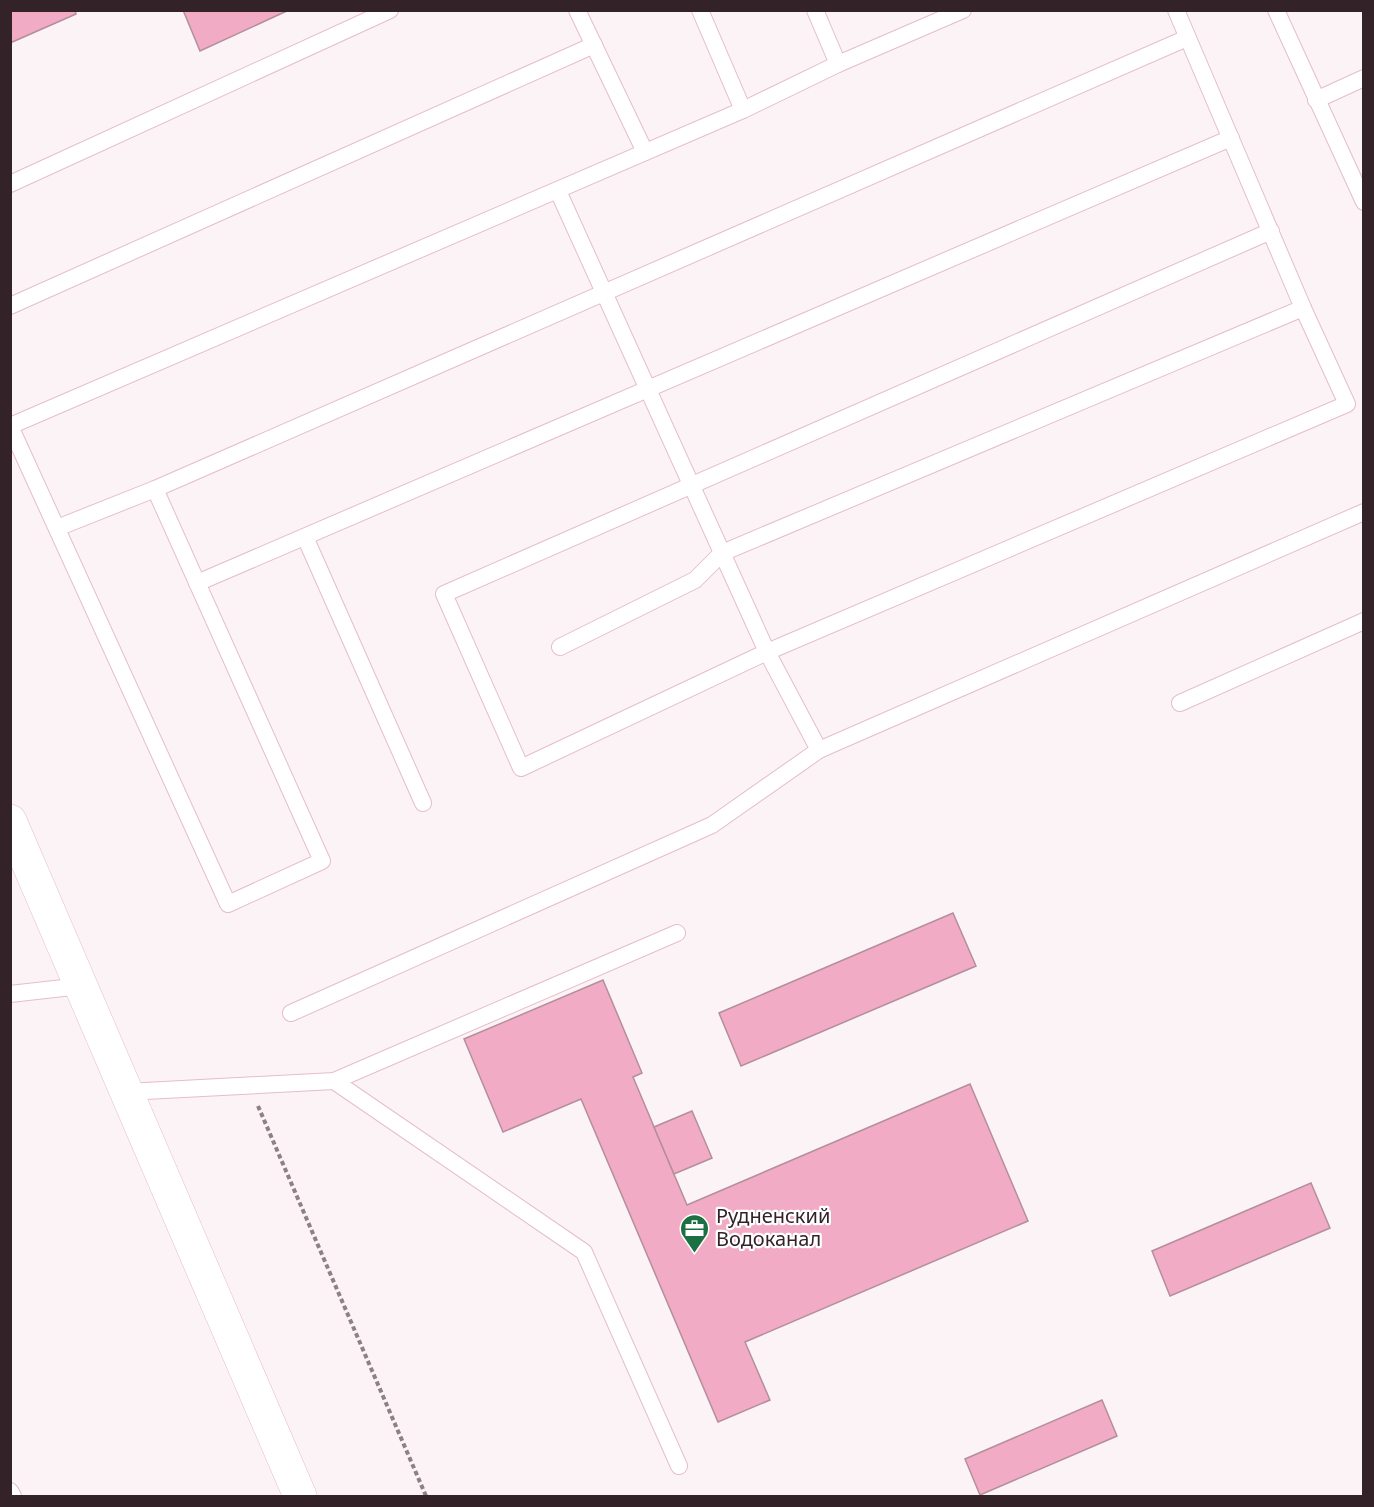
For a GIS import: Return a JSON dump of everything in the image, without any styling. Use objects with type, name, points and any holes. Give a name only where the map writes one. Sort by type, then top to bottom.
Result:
[{"type":"street","points":[[10,821],[300,1497]]},
{"type":"lane","points":[[10,184],[390,10]]},
{"type":"lane","points":[[577,10],[645,152]]},
{"type":"lane","points":[[700,10],[743,110]]},
{"type":"lane","points":[[815,10],[838,64]]},
{"type":"lane","points":[[155,489],[322,861],[228,904],[10,426],[743,110],[932,16],[963,10]]},
{"type":"lane","points":[[1176,10],[1187,38],[1271,231],[1303,308],[1347,404],[767,652],[521,768],[444,594],[1271,231]]},
{"type":"lane","points":[[1278,11],[1316,100],[1362,195]]},
{"type":"lane","points":[[57,528],[155,489],[1187,38]]},
{"type":"lane","points":[[10,306],[594,45]]},
{"type":"lane","points":[[1316,100],[1364,78]]},
{"type":"lane","points":[[197,583],[1231,138]]},
{"type":"lane","points":[[558,190],[767,652],[819,750]]},
{"type":"lane","points":[[560,647],[694,580],[722,553],[1303,308]]},
{"type":"lane","points":[[291,1013],[712,825],[819,750],[1364,512]]},
{"type":"lane","points":[[305,537],[423,803]]},
{"type":"lane","points":[[1180,703],[1364,621]]},
{"type":"lane","points":[[126,1092],[334,1081],[677,933]]},
{"type":"lane","points":[[10,994],[81,986]]},
{"type":"lane","points":[[334,1081],[584,1252],[679,1466]]},
{"type":"lane","points":[[10,1491],[13,1497]]},
{"type":"path","points":[[249,1086],[426,1497]]},
{"type":"building","points":[[10,10],[75,10],[76,14],[10,43]]},
{"type":"building","points":[[183,10],[289,10],[200,51]]},
{"type":"building","points":[[953,913],[976,966],[741,1066],[719,1013]]},
{"type":"building","points":[[603,980],[642,1073],[633,1077],[687,1205],[970,1084],[1028,1221],[745,1342],[770,1400],[718,1422],[581,1099],[503,1132],[464,1039]]},
{"type":"building","points":[[692,1111],[712,1158],[674,1174],[654,1127]]},
{"type":"building","points":[[1311,1183],[1330,1228],[1170,1296],[1152,1251]]},
{"type":"building","points":[[1102,1400],[1117,1436],[980,1495],[965,1459]]},
{"type":"place","name":"Рудненский Водоканал","points":[[695,1254]]}]
